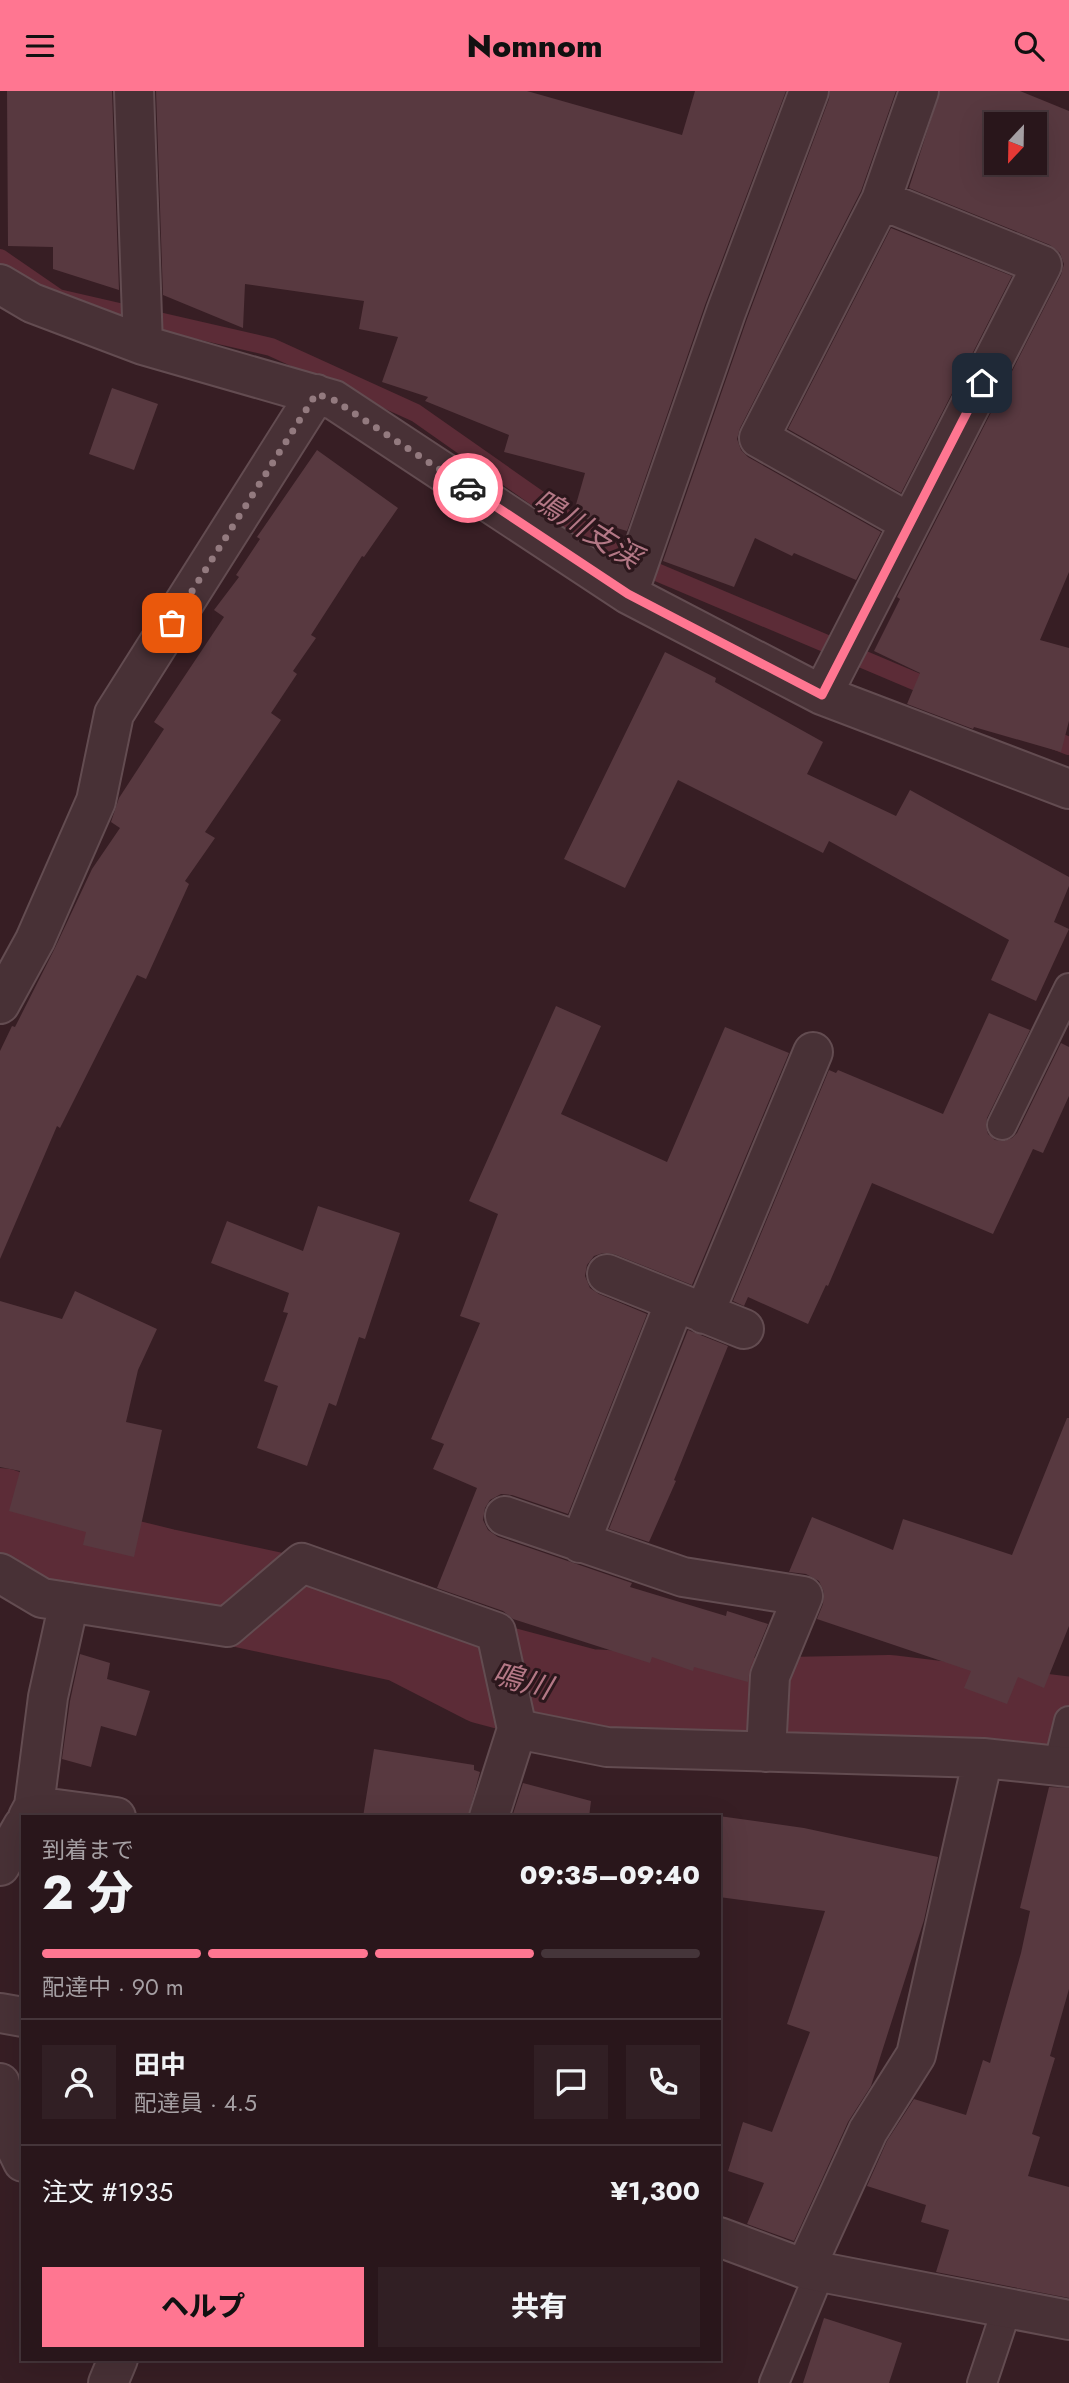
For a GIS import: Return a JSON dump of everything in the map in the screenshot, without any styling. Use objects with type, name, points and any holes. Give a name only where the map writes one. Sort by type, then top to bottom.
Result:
[{"type":"street","points":[[134,91],[143,342]]},
{"type":"street","points":[[628,592],[726,312],[809,91]]},
{"type":"street","points":[[909,523],[759,438],[881,200],[919,91]]},
{"type":"street","points":[[824,690],[1042,265],[881,200]]},
{"type":"street","points":[[0,284],[32,303],[143,342],[334,400],[628,592],[824,690],[1069,789]]},
{"type":"street","points":[[0,1004],[35,940],[96,801],[114,714],[316,394]]},
{"type":"street","points":[[580,1543],[813,1052]]},
{"type":"street","points":[[607,1274],[744,1329]]},
{"type":"street","points":[[505,1516],[683,1577],[803,1596],[770,1676],[766,1749]]},
{"type":"street","points":[[0,1573],[42,1598],[227,1627],[302,1563],[496,1632],[516,1726],[490,1815]]},
{"type":"street","points":[[28,1815],[48,1697],[69,1602]]},
{"type":"street","points":[[516,1726],[607,1747],[766,1749],[983,1758],[1065,1748]]},
{"type":"street","points":[[812,2270],[868,2131],[916,2055],[983,1758]]},
{"type":"street","points":[[0,1866],[21,1828]]},
{"type":"street","points":[[0,2013],[21,2017]]},
{"type":"street","points":[[0,2083],[4,2123],[21,2158]]},
{"type":"street","points":[[721,2238],[812,2270],[1069,2320]]},
{"type":"street","points":[[108,2383],[117,2361]]},
{"type":"lane","points":[[1002,1125],[1069,988]]},
{"type":"lane","points":[[774,2383],[812,2270]]},
{"type":"lane","points":[[982,2383],[1007,2308]]},
{"type":"building","points":[[7,91],[112,91],[119,290],[53,269],[53,247],[8,246]]},
{"type":"building","points":[[156,91],[527,91],[682,135],[695,91],[786,91],[705,305],[627,531],[573,515],[585,473],[504,452],[509,435],[425,401],[428,397],[382,382],[398,337],[359,329],[364,301],[245,284],[243,328],[163,295]]},
{"type":"building","points":[[830,91],[896,91],[861,191],[740,428],[737,439],[741,450],[748,457],[881,532],[856,580],[794,553],[792,556],[755,538],[734,587],[663,561]]},
{"type":"building","points":[[940,91],[1020,91],[1069,111],[1069,572],[1040,640],[1069,648],[1069,721],[1061,752],[974,727],[973,729],[907,704],[920,673],[874,651],[900,599],[897,597],[1061,275],[1064,264],[1060,253],[1050,245],[909,188]]},
{"type":"building","points":[[891,228],[1012,276],[901,493],[788,429]]},
{"type":"building","points":[[112,388],[158,404],[134,470],[89,454]]},
{"type":"building","points":[[317,450],[398,508],[364,557],[362,556],[311,635],[316,638],[293,671],[297,674],[271,713],[281,720],[205,832],[215,838],[185,881],[189,884],[146,979],[137,975],[60,1128],[57,1126],[0,1259],[0,1051],[54,950],[92,869],[120,828],[111,822],[119,798],[164,729],[154,722],[224,617],[214,610],[239,577],[236,575],[260,539],[257,537]]},
{"type":"building","points":[[665,652],[716,678],[715,682],[823,742],[807,774],[896,816],[910,790],[1069,877],[1069,886],[1054,922],[1069,929],[1036,1001],[991,980],[1009,940],[829,841],[823,853],[678,780],[625,888],[564,859]]},
{"type":"building","points":[[556,1006],[601,1026],[561,1114],[667,1162],[725,1027],[789,1053],[692,1285],[614,1254],[594,1256],[587,1265],[585,1276],[590,1288],[647,1314],[568,1514],[512,1495],[501,1494],[490,1500],[483,1520],[488,1530],[498,1537],[632,1583],[630,1587],[726,1616],[727,1611],[768,1624],[750,1668],[748,1682],[694,1667],[693,1671],[652,1657],[650,1663],[513,1619],[503,1611],[437,1588],[477,1488],[433,1469],[444,1444],[431,1439],[480,1323],[460,1316],[498,1214],[469,1201]]},
{"type":"building","points":[[989,1013],[1030,1030],[987,1118],[988,1134],[995,1140],[1004,1141],[1017,1133],[1061,1043],[1069,1047],[1069,1096],[1043,1153],[1033,1149],[993,1234],[872,1183],[828,1286],[826,1285],[808,1324],[748,1297],[744,1306],[733,1301],[829,1070],[836,1073],[838,1070],[943,1114]]},
{"type":"building","points":[[318,1206],[400,1233],[365,1339],[359,1337],[336,1406],[329,1403],[307,1466],[257,1448],[278,1386],[264,1381],[288,1313],[283,1312],[289,1293],[211,1263],[227,1221],[303,1251]]},
{"type":"building","points":[[75,1291],[157,1329],[138,1370],[126,1422],[162,1430],[134,1557],[83,1545],[86,1532],[9,1511],[20,1471],[0,1467],[0,1301],[62,1319]]},
{"type":"building","points":[[688,1330],[728,1346],[674,1480],[676,1481],[649,1542],[609,1529]]},
{"type":"building","points":[[1067,1418],[1069,1626],[1044,1688],[1018,1677],[1007,1704],[964,1688],[971,1671],[817,1619],[824,1592],[819,1581],[806,1574],[789,1572],[812,1517],[893,1550],[903,1519],[1012,1555]]},
{"type":"building","points":[[80,1654],[110,1663],[107,1679],[150,1691],[136,1736],[101,1726],[91,1767],[62,1759]]},
{"type":"building","points":[[374,1749],[474,1765],[474,1770],[480,1772],[469,1815],[363,1815]]},
{"type":"building","points":[[523,1783],[591,1801],[589,1815],[513,1815]]},
{"type":"building","points":[[1049,1787],[1069,1788],[1069,1989],[1050,2056],[1055,2058],[1032,2134],[1040,2137],[1028,2176],[1069,2187],[1069,2298],[936,2272],[949,2230],[921,2222],[926,2205],[867,2186],[887,2141],[914,2099],[966,2115],[983,2060],[990,2063],[1030,1911],[1020,1908]]},
{"type":"building","points":[[721,1816],[804,1828],[938,1857],[924,1920],[871,2086],[848,2122],[794,2241],[747,2224],[764,2183],[728,2171],[743,2122],[772,2132],[810,2032],[787,2024],[825,1911],[721,1897]]},
{"type":"building","points":[[824,2318],[902,2343],[889,2383],[803,2383]]},
{"type":"waterway","name":"鳴川支渓","points":[[0,258],[58,298],[271,347],[416,413],[621,557],[938,691]]},
{"type":"waterway","name":"鳴川支渓","points":[[1041,735],[1069,746]]},
{"type":"waterway","name":"鳴川","points":[[0,1519],[63,1555],[407,1632],[489,1674],[587,1700],[741,1709],[890,1706],[1069,1728]]},
{"type":"way so far","points":[[172,623],[316,394],[334,400],[468,488]]},
{"type":"route","points":[[468,488],[628,594],[822,695],[982,383]]}]
